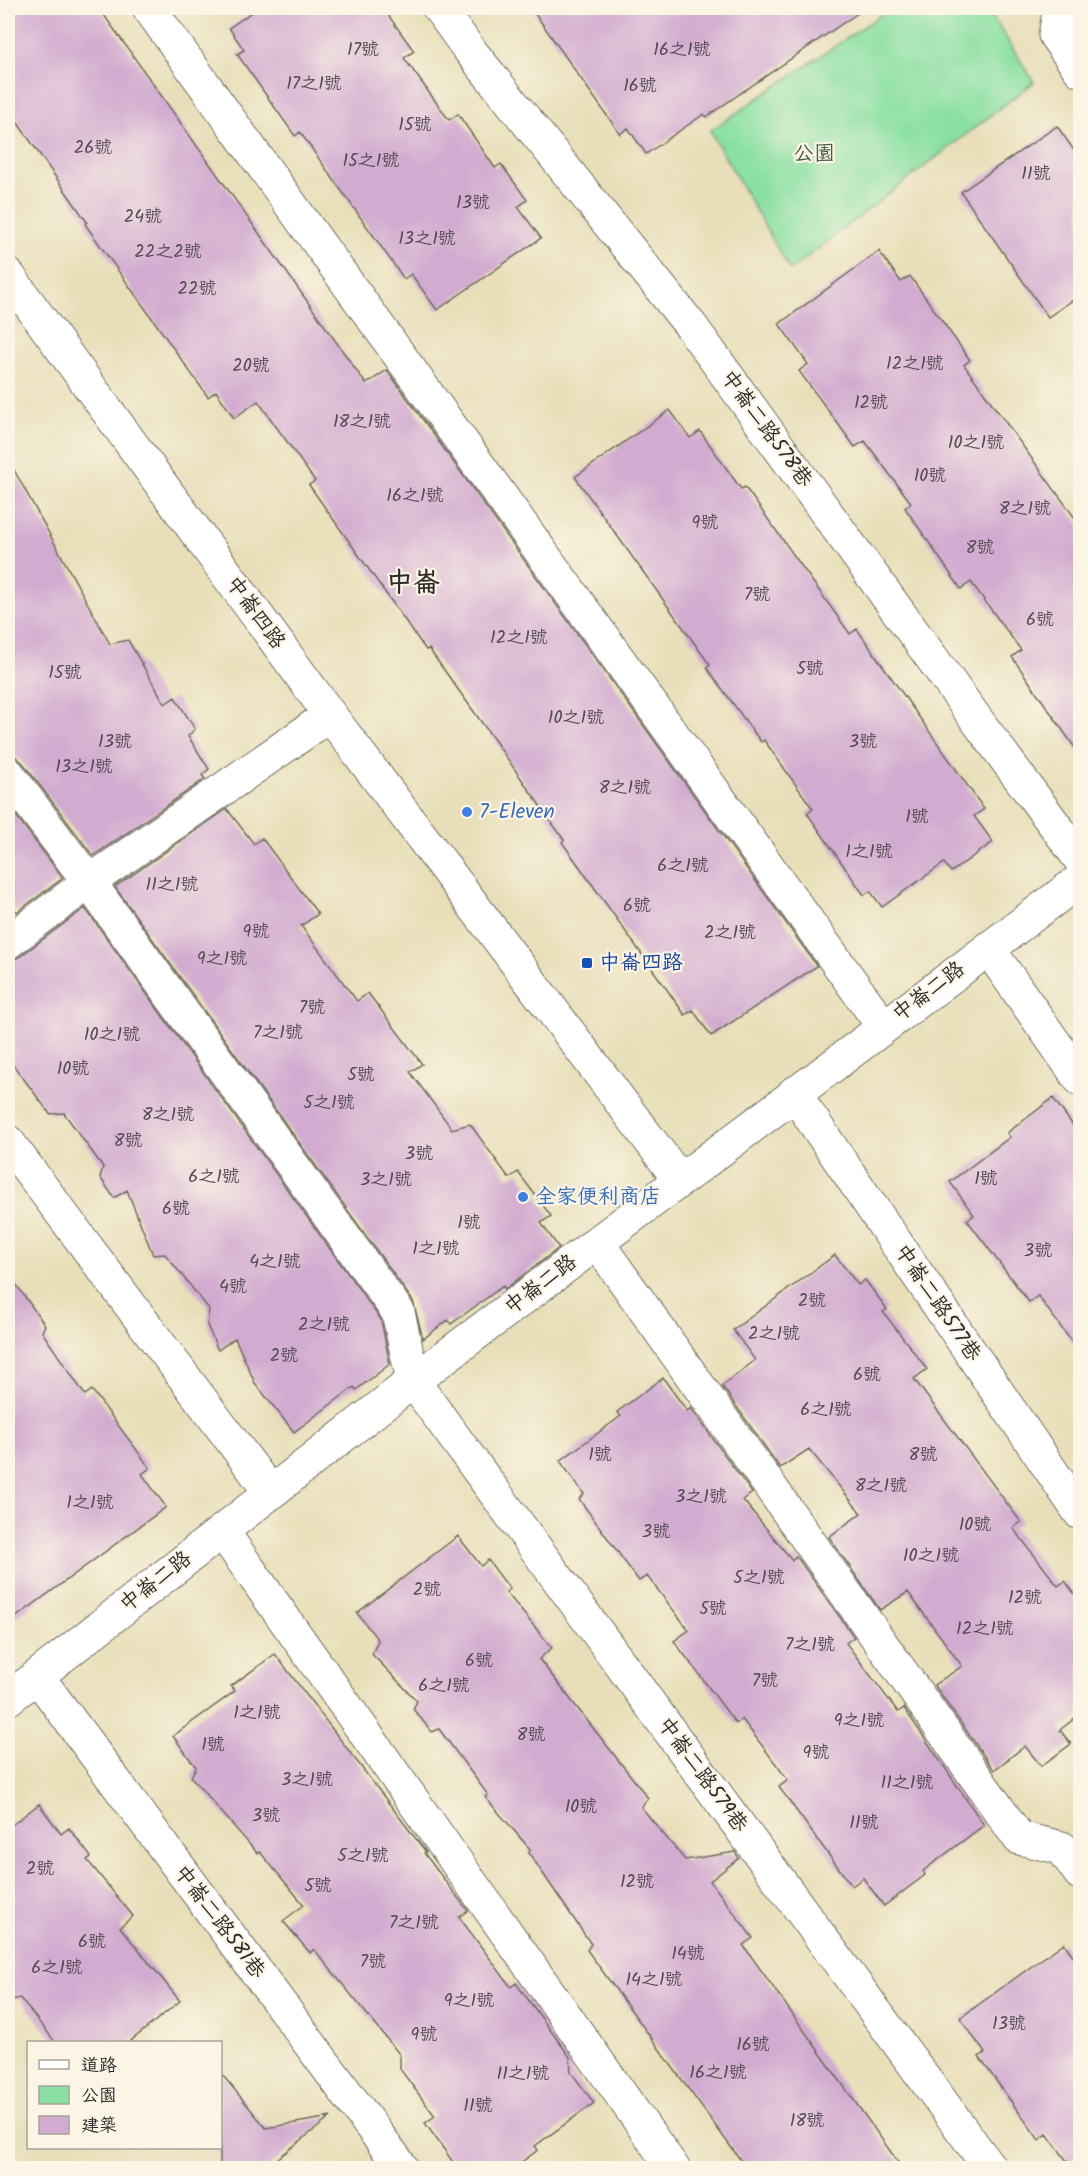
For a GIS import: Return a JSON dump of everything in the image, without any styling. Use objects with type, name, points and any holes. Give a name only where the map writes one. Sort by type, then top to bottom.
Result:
[{"type":"street","points":[[149,8],[883,1026]]},
{"type":"street","name":"中崙二路578巷","points":[[439,8],[468,48],[691,326],[1080,859]]},
{"type":"street","points":[[1060,8],[1055,35],[1080,70]]},
{"type":"street","name":"中崙四路","points":[[8,275],[330,715],[679,1179]]},
{"type":"street","points":[[8,942],[89,882],[330,715]]},
{"type":"street","points":[[8,774],[89,882],[398,1312],[413,1381]]},
{"type":"street","name":"中崙二路","points":[[8,1699],[413,1381],[1080,880]]},
{"type":"street","points":[[988,948],[1080,1079]]},
{"type":"street","name":"中崙二路577巷","points":[[795,1093],[1080,1513]]},
{"type":"street","points":[[8,1142],[271,1493]]},
{"type":"street","points":[[597,1242],[1019,1838],[1062,1848],[1080,1873]]},
{"type":"street","name":"中崙二路579巷","points":[[413,1381],[990,2169]]},
{"type":"street","points":[[222,1531],[673,2169]]},
{"type":"street","name":"中崙二路581巷","points":[[37,1676],[402,2169]]},
{"type":"green space","name":"公園","points":[[891,8],[987,8],[1034,82],[790,270],[710,131]]},
{"type":"building","points":[[8,8],[99,8],[366,384],[387,370],[817,966],[711,1036],[693,1010],[685,1015],[562,842],[564,840],[495,741],[429,649],[426,650],[309,485],[315,481],[258,401],[234,418],[216,391],[208,397],[85,224],[87,222],[8,109]]},
{"type":"building","points":[[258,8],[383,8],[414,51],[404,58],[449,120],[458,114],[495,168],[501,164],[527,200],[518,207],[541,238],[437,310],[411,274],[404,279],[300,132],[295,136],[237,54],[244,50],[229,28]]},
{"type":"building","points":[[531,8],[865,8],[706,117],[704,114],[646,154],[628,128],[620,134]]},
{"type":"building","points":[[1057,126],[1080,159],[1080,295],[1048,317],[961,192]]},
{"type":"building","points":[[879,251],[901,282],[910,276],[970,360],[964,365],[1080,525],[1080,755],[1012,657],[1021,650],[971,582],[961,589],[905,508],[911,503],[865,441],[855,447],[799,371],[808,364],[779,324]]},
{"type":"building","points":[[670,410],[690,438],[700,431],[741,489],[745,487],[850,634],[857,629],[984,809],[974,816],[993,842],[951,872],[944,863],[882,907],[870,891],[864,895],[807,813],[813,809],[764,740],[761,742],[707,668],[710,665],[575,477]]},
{"type":"building","points":[[8,459],[110,644],[128,640],[165,704],[175,697],[195,729],[188,736],[209,769],[202,775],[205,779],[93,856],[23,763],[16,757],[8,756]]},
{"type":"building","points":[[8,805],[63,878],[17,912],[8,901]]},
{"type":"building","points":[[227,809],[254,844],[262,838],[318,914],[301,926],[357,1001],[368,993],[422,1064],[410,1072],[452,1129],[470,1124],[509,1178],[518,1172],[551,1216],[541,1223],[559,1248],[505,1289],[503,1286],[451,1324],[448,1320],[423,1339],[413,1301],[115,887]]},
{"type":"building","points":[[85,908],[381,1320],[390,1364],[356,1390],[354,1387],[294,1432],[255,1383],[235,1338],[218,1350],[207,1325],[209,1309],[165,1254],[153,1255],[127,1190],[114,1198],[100,1177],[103,1167],[64,1113],[50,1114],[8,1058],[8,962],[19,957]]},
{"type":"building","points":[[1053,1098],[1080,1135],[1080,1353],[1038,1296],[1029,1302],[967,1220],[974,1215],[950,1182],[1010,1137],[1007,1133]]},
{"type":"building","points":[[835,1255],[858,1285],[865,1280],[887,1309],[883,1312],[927,1369],[914,1379],[1021,1522],[1013,1528],[1058,1586],[1065,1581],[1080,1601],[1080,1714],[1060,1730],[1071,1744],[1041,1766],[1025,1746],[994,1770],[934,1685],[962,1666],[908,1592],[880,1610],[829,1537],[861,1513],[809,1449],[780,1468],[722,1386],[755,1360],[733,1330]]},
{"type":"building","points":[[8,1273],[45,1325],[42,1332],[85,1395],[92,1390],[150,1468],[142,1474],[166,1507],[8,1623]]},
{"type":"building","points":[[663,1378],[687,1411],[691,1408],[752,1493],[743,1500],[792,1560],[796,1556],[799,1560],[854,1637],[846,1643],[898,1712],[904,1708],[984,1825],[923,1871],[925,1875],[884,1906],[863,1878],[852,1886],[779,1787],[788,1780],[742,1719],[736,1724],[674,1641],[689,1630],[647,1576],[639,1581],[579,1499],[584,1494],[560,1461],[621,1416],[617,1412]]},
{"type":"building","points":[[458,1536],[481,1566],[488,1560],[510,1589],[506,1592],[552,1648],[539,1659],[648,1798],[641,1807],[685,1860],[735,1852],[739,1858],[710,1881],[753,1938],[743,1945],[903,2169],[747,2169],[587,1950],[591,1944],[529,1853],[530,1849],[485,1797],[488,1795],[439,1729],[432,1732],[413,1709],[417,1701],[372,1654],[378,1640],[357,1613]]},
{"type":"building","points":[[275,1654],[426,1852],[424,1853],[468,1911],[459,1917],[511,1987],[516,1983],[570,2057],[571,2072],[594,2103],[535,2146],[538,2150],[512,2169],[458,2169],[425,2123],[435,2116],[400,2069],[400,2055],[314,1949],[310,1953],[283,1921],[304,1905],[260,1852],[257,1853],[191,1777],[196,1767],[173,1736],[235,1691],[231,1686]]},
{"type":"building","points":[[39,1804],[61,1834],[69,1828],[91,1857],[87,1860],[133,1916],[120,1927],[180,2001],[130,2041],[54,2041],[20,1998],[8,2001],[8,1828]]},
{"type":"building","points":[[1064,1943],[1080,1966],[1080,2169],[1073,2169],[1047,2134],[1039,2140],[979,2057],[985,2053],[960,2018]]},
{"type":"building","points":[[222,2074],[266,2128],[331,2117],[264,2169],[220,2169]]},
{"type":"place","name":"7-Eleven","points":[[467,812]]},
{"type":"place","name":"中崙四路","points":[[587,963]]},
{"type":"place","name":"全家便利商店","points":[[523,1197]]},
{"type":"district","name":"中崙","points":[[413,583]]}]
